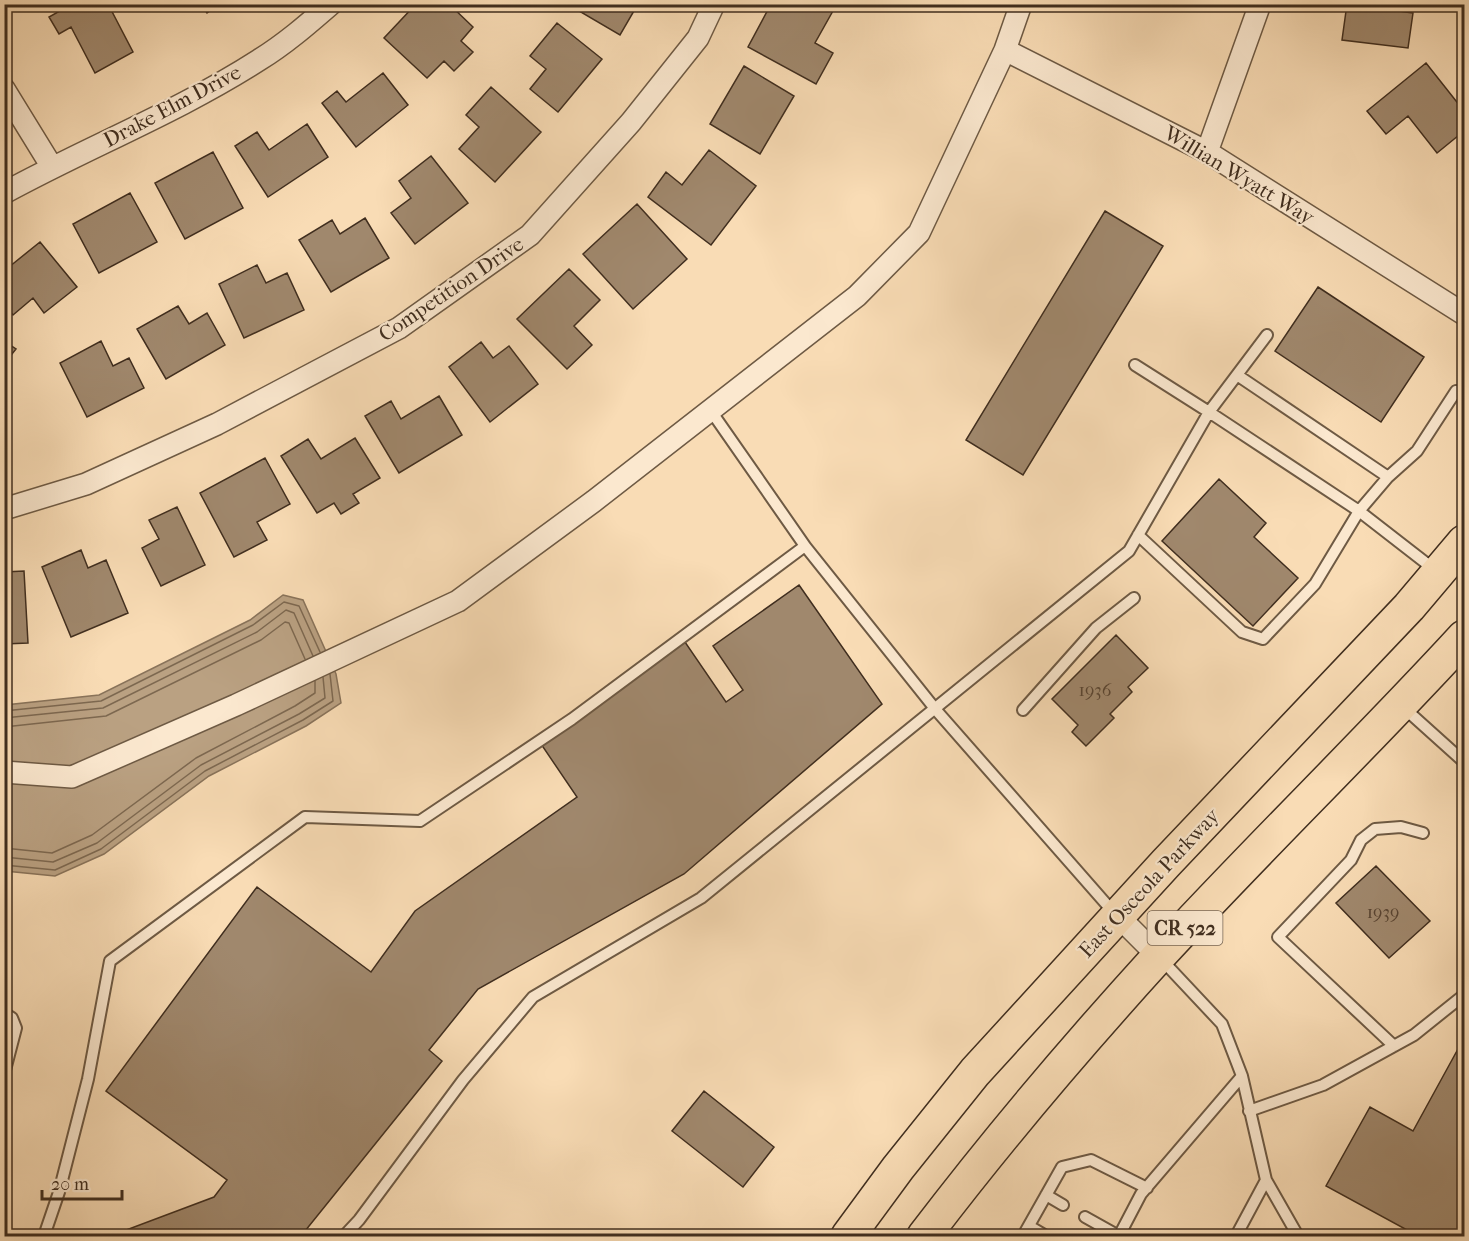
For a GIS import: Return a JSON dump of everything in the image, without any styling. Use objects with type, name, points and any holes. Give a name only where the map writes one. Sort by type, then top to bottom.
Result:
[{"type":"main road","name":"East Osceola Parkway","points":[[848,1236],[898,1168],[975,1072],[1439,573],[1464,542]]},
{"type":"main road","name":"CR 522","points":[[924,1236],[1024,1112],[1158,956],[1464,637]]},
{"type":"street","name":"Drake Elm Drive","points":[[4,193],[52,167],[182,105],[259,61],[294,36],[331,4]]},
{"type":"street","name":"Competition Drive","points":[[4,509],[86,484],[217,424],[409,321],[530,235],[631,122],[698,38],[714,4]]},
{"type":"street","points":[[4,772],[72,777],[236,705],[458,601],[711,411],[857,297],[920,233],[1005,50],[1021,4]]},
{"type":"street","points":[[1207,152],[1260,4]]},
{"type":"street","name":"Willian Wyatt Way","points":[[1005,50],[1207,152],[1464,314]]},
{"type":"street","points":[[4,89],[52,167]]},
{"type":"street","points":[[1118,916],[1158,956]]},
{"type":"lane","points":[[344,1236],[359,1220],[463,1080],[533,997],[701,898],[936,710],[1129,551],[1209,412],[1267,335]]},
{"type":"lane","points":[[1135,365],[1359,511],[1439,573]]},
{"type":"lane","points":[[1237,375],[1388,477]]},
{"type":"lane","points":[[1138,535],[1242,632],[1263,639],[1315,585],[1359,511],[1388,477],[1417,451],[1456,391]]},
{"type":"lane","points":[[711,411],[805,546],[936,710],[1118,916]]},
{"type":"lane","points":[[44,1236],[59,1192],[88,1079],[110,961],[305,817],[420,820],[572,718],[805,546]]},
{"type":"lane","points":[[1023,710],[1096,628],[1134,598]]},
{"type":"lane","points":[[1400,705],[1463,761]]},
{"type":"lane","points":[[1394,1046],[1278,937],[1350,860],[1361,840],[1375,829],[1401,827],[1423,833]]},
{"type":"lane","points":[[1158,956],[1222,1024],[1242,1076],[1266,1180],[1298,1236]]},
{"type":"lane","points":[[1249,1111],[1323,1084],[1394,1046],[1414,1035],[1464,995]]},
{"type":"lane","points":[[4,1013],[12,1018],[16,1028],[4,1074]]},
{"type":"lane","points":[[1085,1217],[1119,1236],[1142,1194],[1242,1076]]},
{"type":"lane","points":[[1023,1236],[1062,1167],[1091,1160],[1147,1188]]},
{"type":"lane","points":[[1236,1236],[1266,1180]]},
{"type":"lane","points":[[1046,1195],[1063,1205]]},
{"type":"lane","points":[[1029,1226],[1046,1236]]},
{"type":"water","points":[[283,595],[303,600],[336,674],[341,703],[306,726],[209,776],[104,854],[55,876],[5,871],[5,705],[99,695],[250,620]]},
{"type":"building","points":[[72,4],[108,4],[133,52],[95,73],[71,27],[59,34],[49,17]]},
{"type":"building","points":[[201,4],[219,4],[207,13]]},
{"type":"building","points":[[416,4],[449,4],[473,27],[461,41],[473,52],[454,71],[444,61],[427,78],[384,38]]},
{"type":"building","points":[[582,4],[638,4],[620,35],[579,11]]},
{"type":"building","points":[[771,4],[826,4],[834,9],[815,43],[833,53],[816,84],[748,47]]},
{"type":"building","points":[[1347,4],[1392,4],[1391,10],[1413,13],[1408,48],[1342,40]]},
{"type":"building","points":[[557,23],[602,59],[558,112],[530,89],[546,69],[530,56]]},
{"type":"building","points":[[1426,63],[1464,111],[1464,131],[1437,153],[1408,116],[1386,134],[1367,111]]},
{"type":"building","points":[[744,66],[794,96],[760,154],[710,124]]},
{"type":"building","points":[[383,73],[408,105],[356,147],[322,103],[337,91],[346,102]]},
{"type":"building","points":[[491,87],[541,132],[495,182],[459,149],[479,127],[466,115]]},
{"type":"building","points":[[307,124],[328,157],[268,197],[235,146],[257,132],[269,150]]},
{"type":"building","points":[[709,150],[756,186],[711,245],[648,197],[666,172],[682,185]]},
{"type":"building","points":[[213,152],[243,208],[185,239],[155,183]]},
{"type":"building","points":[[431,156],[468,203],[415,244],[391,213],[411,198],[399,181]]},
{"type":"building","points":[[130,193],[157,242],[99,273],[73,224]]},
{"type":"building","points":[[637,204],[687,259],[633,309],[583,254]]},
{"type":"building","points":[[1105,211],[1163,246],[1023,475],[966,440]]},
{"type":"building","points":[[365,218],[389,258],[331,292],[299,240],[332,220],[340,234]]},
{"type":"building","points":[[40,242],[77,287],[44,313],[33,298],[13,315],[4,304],[4,271]]},
{"type":"building","points":[[257,265],[266,283],[287,273],[304,310],[244,338],[219,284]]},
{"type":"building","points":[[569,269],[600,300],[574,326],[592,345],[567,369],[517,319]]},
{"type":"building","points":[[1318,287],[1424,357],[1381,422],[1275,351]]},
{"type":"building","points":[[178,306],[189,324],[207,313],[225,345],[166,379],[137,329]]},
{"type":"building","points":[[4,341],[16,349],[4,364]]},
{"type":"building","points":[[101,341],[113,366],[129,358],[144,388],[87,417],[60,363]]},
{"type":"building","points":[[481,342],[493,358],[509,346],[538,384],[490,422],[449,367]]},
{"type":"building","points":[[439,396],[462,435],[399,473],[365,416],[391,401],[401,419]]},
{"type":"building","points":[[355,438],[380,478],[353,494],[359,503],[341,514],[334,503],[317,513],[281,456],[308,439],[321,459]]},
{"type":"building","points":[[265,458],[290,504],[257,522],[267,540],[234,557],[200,493]]},
{"type":"building","points":[[1219,479],[1266,523],[1254,537],[1298,578],[1253,626],[1162,541]]},
{"type":"building","points":[[177,507],[205,565],[161,586],[142,548],[159,539],[149,520]]},
{"type":"building","points":[[81,550],[88,568],[106,560],[128,613],[71,637],[42,567]]},
{"type":"building","points":[[24,571],[28,643],[4,644],[4,572]]},
{"type":"building","points":[[799,585],[882,704],[684,874],[478,989],[429,1050],[442,1061],[301,1236],[74,1236],[77,1230],[113,1235],[214,1197],[227,1180],[106,1091],[257,887],[371,972],[415,911],[577,797],[541,744],[685,642],[726,702],[743,690],[713,646]]},
{"type":"building","points":[[1116,635],[1148,668],[1128,687],[1132,692],[1110,714],[1114,718],[1086,746],[1072,732],[1078,725],[1052,699]]},
{"type":"building","points":[[1376,866],[1430,921],[1389,958],[1336,903]]},
{"type":"building","points":[[1464,1038],[1464,1236],[1418,1236],[1326,1186],[1370,1107],[1413,1131]]},
{"type":"building","points":[[704,1091],[774,1147],[743,1187],[672,1131]]}]
